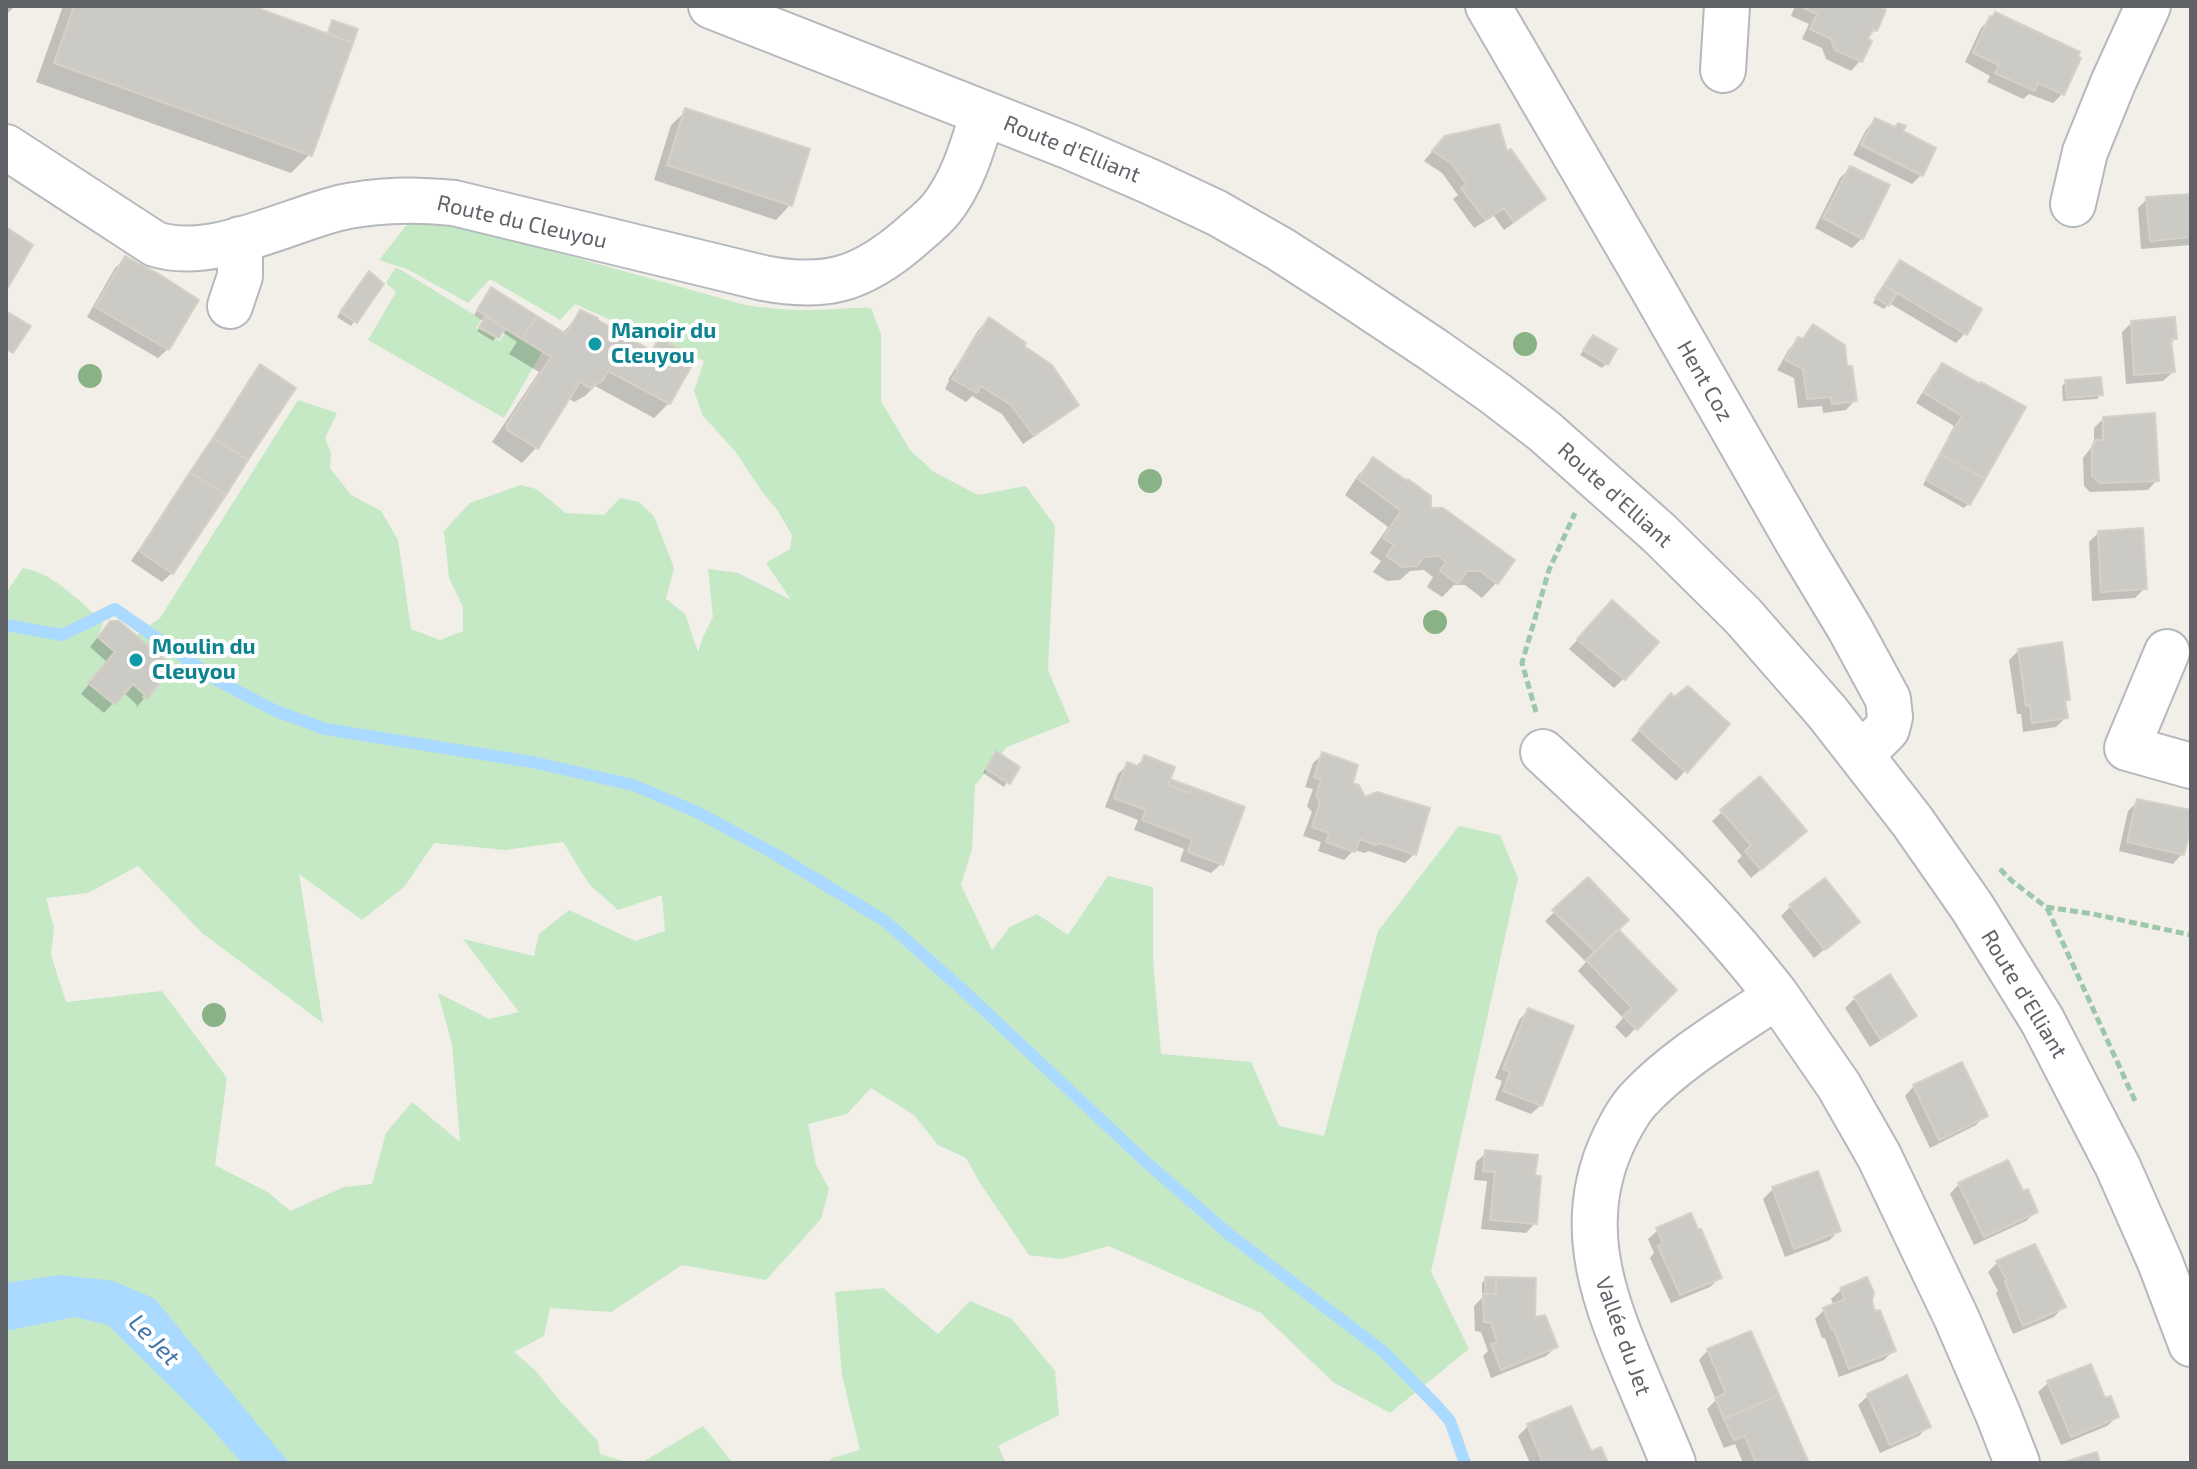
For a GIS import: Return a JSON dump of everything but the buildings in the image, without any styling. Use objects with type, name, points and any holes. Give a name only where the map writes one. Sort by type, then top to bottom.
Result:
[{"type":"street","name":"Route d'Elliant","points":[[711,6],[983,113],[1151,182],[1217,213],[1280,249],[1396,324],[1496,394],[1544,431],[1659,533],[1743,616],[1861,755],[1972,907],[2042,1020],[2118,1167],[2176,1256],[2191,1344]]},
{"type":"street","name":"Hent Coz","points":[[1488,6],[1888,699],[1890,717],[1887,729],[1861,755]]},
{"type":"street","points":[[1723,70],[1727,6]]},
{"type":"street","points":[[2073,204],[2085,152],[2148,6]]},
{"type":"street","name":"Route du Cleuyou","points":[[6,147],[155,244],[171,249],[188,250],[240,239],[338,208],[373,201],[412,199],[454,203],[786,283],[834,281],[861,273],[888,255],[942,208],[959,179],[983,113]]},
{"type":"street","points":[[230,306],[240,276],[240,239]]},
{"type":"street","points":[[2167,652],[2127,748],[2191,766]]},
{"type":"street","points":[[1543,752],[1634,836],[1695,898],[1750,961],[1810,1041],[1879,1156],[1956,1317],[2017,1463]]},
{"type":"street","name":"Vallée du Jet","points":[[1673,1463],[1617,1330],[1603,1288],[1596,1260],[1593,1225],[1599,1178],[1620,1126],[1637,1100],[1690,1054],[1777,996]]},
{"type":"path","points":[[1543,752],[1537,715],[1522,663],[1559,544],[1577,509],[1599,480]]},
{"type":"path","points":[[2139,1108],[2046,907],[2191,935]]},
{"type":"green space","points":[[416,213],[745,305],[797,310],[871,308],[881,334],[881,401],[910,450],[934,472],[978,495],[1026,486],[1055,526],[1048,670],[1070,722],[1007,747],[975,785],[972,849],[961,885],[992,950],[1010,927],[1037,914],[1068,935],[1108,876],[1153,887],[1153,959],[1161,1054],[1251,1062],[1279,1126],[1324,1136],[1378,931],[1459,826],[1500,835],[1518,878],[1431,1272],[1469,1349],[1390,1413],[1333,1382],[1261,1313],[1109,1246],[1062,1259],[1029,1255],[966,1158],[938,1145],[914,1115],[871,1088],[847,1114],[808,1124],[816,1165],[829,1189],[821,1219],[766,1280],[682,1265],[611,1312],[550,1308],[544,1336],[514,1352],[536,1371],[598,1441],[600,1454],[630,1463],[6,1463],[6,593],[23,568],[54,581],[98,617],[103,624],[97,638],[114,652],[160,618],[298,400],[337,413],[325,438],[331,453],[330,468],[351,495],[381,511],[398,540],[411,629],[440,640],[463,631],[463,607],[449,578],[444,531],[470,503],[521,485],[536,489],[566,513],[604,515],[620,498],[639,502],[654,516],[674,568],[666,599],[685,614],[698,652],[713,617],[708,569],[738,573],[791,600],[766,563],[790,549],[792,535],[735,451],[703,416],[694,391],[704,361],[575,304],[560,320],[490,279],[468,303],[407,269],[379,260]],"holes":[[[563,842],[589,884],[618,910],[662,895],[665,931],[635,941],[569,910],[539,934],[534,956],[463,939],[519,1012],[489,1019],[438,993],[452,1044],[460,1142],[412,1102],[386,1133],[372,1184],[344,1187],[290,1211],[269,1193],[215,1165],[227,1078],[162,991],[66,1002],[51,955],[54,928],[46,898],[88,893],[138,866],[202,933],[323,1023],[299,874],[362,920],[405,886],[434,843],[505,850]]]},
{"type":"green space","points":[[396,267],[481,319],[476,328],[500,341],[506,331],[542,352],[504,418],[368,340],[396,292],[386,283]]},
{"type":"green space","points":[[883,1288],[938,1334],[970,1301],[1012,1319],[1055,1371],[1059,1415],[998,1446],[1006,1463],[828,1463],[832,1458],[860,1450],[842,1375],[835,1292]]},
{"type":"green space","points":[[703,1426],[733,1463],[641,1463]]},
{"type":"water","name":"Le Jet","points":[[60,1275],[114,1281],[155,1299],[289,1463],[242,1463],[204,1420],[108,1325],[75,1317],[6,1331],[6,1283]]},
{"type":"waterway","points":[[6,625],[62,635],[115,609],[220,682],[276,711],[325,729],[532,762],[633,785],[697,812],[773,853],[885,921],[1146,1162],[1230,1235],[1384,1352],[1450,1421],[1465,1463]]},
{"type":"place","name":"Manoir du Cleuyou","points":[[595,344]]},
{"type":"place","name":"Moulin du Cleuyou","points":[[136,660]]}]
